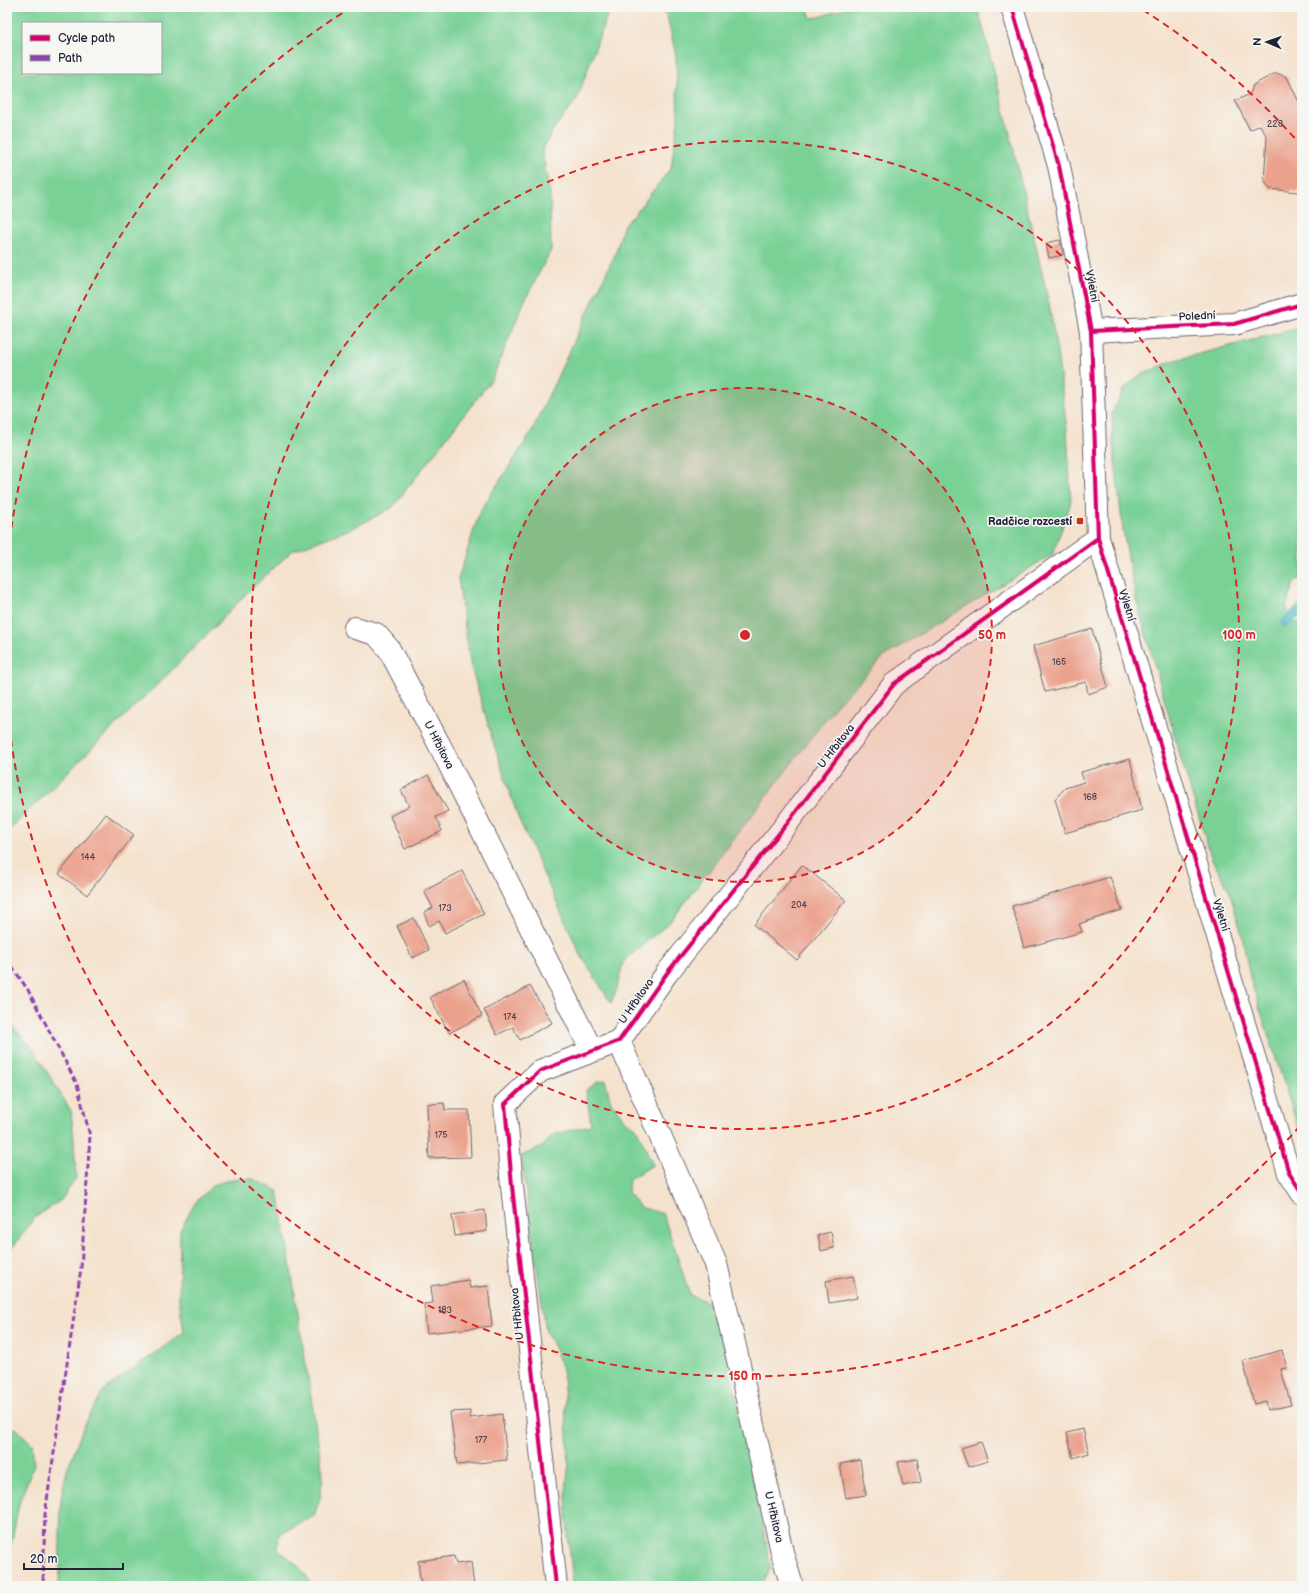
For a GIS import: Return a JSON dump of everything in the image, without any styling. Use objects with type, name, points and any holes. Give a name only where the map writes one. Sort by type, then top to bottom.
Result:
[{"type":"street","name":"Výletní","points":[[1012,7],[1059,166],[1091,331],[1098,538],[1289,1173],[1302,1193]]},
{"type":"street","name":"Polední","points":[[1091,331],[1234,324],[1302,304]]},
{"type":"street","name":"U Hřbitova","points":[[556,1586],[512,1186],[505,1104],[540,1071],[619,1041],[667,973],[785,826],[894,684],[1098,538]]},
{"type":"street","name":"U Hřbitova","points":[[355,628],[376,634],[389,649],[439,744],[592,1051]]},
{"type":"street","name":"U Hřbitova","points":[[619,1041],[716,1264],[783,1556],[792,1586]]},
{"type":"green space","points":[[7,7],[610,7],[577,99],[553,130],[542,150],[550,194],[551,250],[523,304],[492,379],[392,508],[353,528],[292,551],[247,593],[175,667],[7,832]]},
{"type":"green space","points":[[660,7],[807,7],[811,18],[819,17],[848,7],[976,7],[980,16],[1008,126],[1049,303],[1067,430],[1071,502],[1053,554],[886,655],[838,703],[671,921],[623,962],[617,988],[611,1003],[579,952],[518,817],[495,748],[470,663],[458,579],[480,511],[531,433],[616,252],[624,224],[633,216],[671,168],[678,120],[676,56],[667,16]]},
{"type":"green space","points":[[1302,327],[1302,576],[1294,583],[1286,607],[1294,622],[1302,624],[1302,1139],[1250,978],[1242,935],[1229,890],[1212,860],[1182,762],[1136,599],[1123,531],[1113,443],[1112,413],[1124,389],[1137,377],[1172,361]]},
{"type":"green space","points":[[7,1020],[33,1049],[71,1111],[76,1178],[61,1200],[34,1218],[7,1255]]},
{"type":"green space","points":[[605,1080],[611,1102],[624,1119],[637,1129],[653,1165],[629,1179],[628,1192],[640,1207],[663,1214],[690,1295],[710,1303],[719,1321],[743,1428],[771,1568],[762,1586],[573,1586],[566,1510],[569,1464],[563,1373],[556,1351],[546,1332],[521,1156],[542,1147],[553,1135],[591,1125],[586,1090],[598,1082]]},
{"type":"green space","points":[[233,1179],[253,1179],[278,1191],[323,1474],[320,1498],[314,1516],[279,1534],[278,1550],[298,1565],[312,1586],[59,1586],[61,1498],[67,1470],[84,1426],[103,1391],[184,1332],[179,1299],[180,1230],[195,1203],[213,1185]]},
{"type":"green space","points":[[16,1428],[32,1444],[34,1465],[20,1500],[7,1565],[7,1430]]},
{"type":"green space","points":[[7,1565],[11,1586],[7,1586]]},
{"type":"building","points":[[1276,73],[1287,77],[1300,104],[1302,103],[1302,190],[1298,192],[1270,189],[1264,181],[1267,137],[1260,125],[1250,130],[1235,101],[1250,94],[1253,85]]},
{"type":"building","points":[[1060,240],[1063,255],[1049,258],[1046,243]]},
{"type":"building","points":[[1092,629],[1108,687],[1088,694],[1086,682],[1045,692],[1033,646]]},
{"type":"building","points":[[1130,759],[1142,810],[1065,833],[1055,799],[1065,788],[1084,782],[1081,772]]},
{"type":"building","points":[[428,775],[448,811],[436,817],[442,831],[405,849],[390,816],[409,806],[401,790]]},
{"type":"building","points":[[106,814],[134,835],[87,895],[59,874]]},
{"type":"building","points":[[802,865],[846,900],[797,960],[754,925]]},
{"type":"building","points":[[462,871],[484,914],[445,933],[439,921],[429,926],[424,912],[433,908],[424,891]]},
{"type":"building","points":[[1110,877],[1122,910],[1079,924],[1082,932],[1024,948],[1012,906]]},
{"type":"building","points":[[414,918],[429,950],[412,958],[397,926]]},
{"type":"building","points":[[464,979],[482,1016],[449,1033],[430,997]]},
{"type":"building","points":[[530,986],[552,1023],[520,1040],[513,1027],[497,1035],[484,1010]]},
{"type":"building","points":[[444,1103],[445,1110],[469,1110],[471,1157],[429,1158],[427,1104]]},
{"type":"building","points":[[485,1210],[487,1231],[455,1236],[452,1215]]},
{"type":"building","points":[[831,1232],[834,1248],[821,1251],[818,1235]]},
{"type":"building","points":[[853,1276],[857,1298],[829,1303],[826,1281]]},
{"type":"building","points":[[468,1280],[470,1288],[488,1286],[492,1326],[427,1333],[424,1304],[433,1303],[431,1286]]},
{"type":"building","points":[[1282,1350],[1287,1368],[1281,1369],[1291,1405],[1268,1410],[1266,1401],[1254,1404],[1243,1361]]},
{"type":"building","points":[[470,1411],[470,1418],[502,1414],[507,1460],[457,1465],[450,1412]]},
{"type":"building","points":[[1083,1429],[1089,1453],[1073,1458],[1067,1433]]},
{"type":"building","points":[[981,1442],[988,1461],[968,1467],[961,1448]]},
{"type":"building","points":[[917,1459],[921,1482],[903,1486],[898,1462]]},
{"type":"building","points":[[860,1460],[866,1495],[846,1498],[840,1464]]},
{"type":"building","points":[[454,1556],[456,1564],[471,1562],[474,1586],[421,1586],[418,1561]]},
{"type":"waterway","points":[[1286,623],[1302,608]]},
{"type":"marked path","points":[[7,959],[28,990],[77,1084],[90,1136],[81,1268],[45,1514],[43,1586]]},
{"type":"cycle path","points":[[1012,7],[1059,166],[1091,331],[1098,538],[1289,1173],[1302,1193]]},
{"type":"cycle path","points":[[1091,331],[1234,324],[1302,304]]},
{"type":"cycle path","points":[[556,1586],[512,1186],[505,1104],[540,1071],[619,1041],[667,973],[785,826],[894,684],[1098,538]]},
{"type":"place","name":"Radčice rozcestí","points":[[1080,521]]}]
